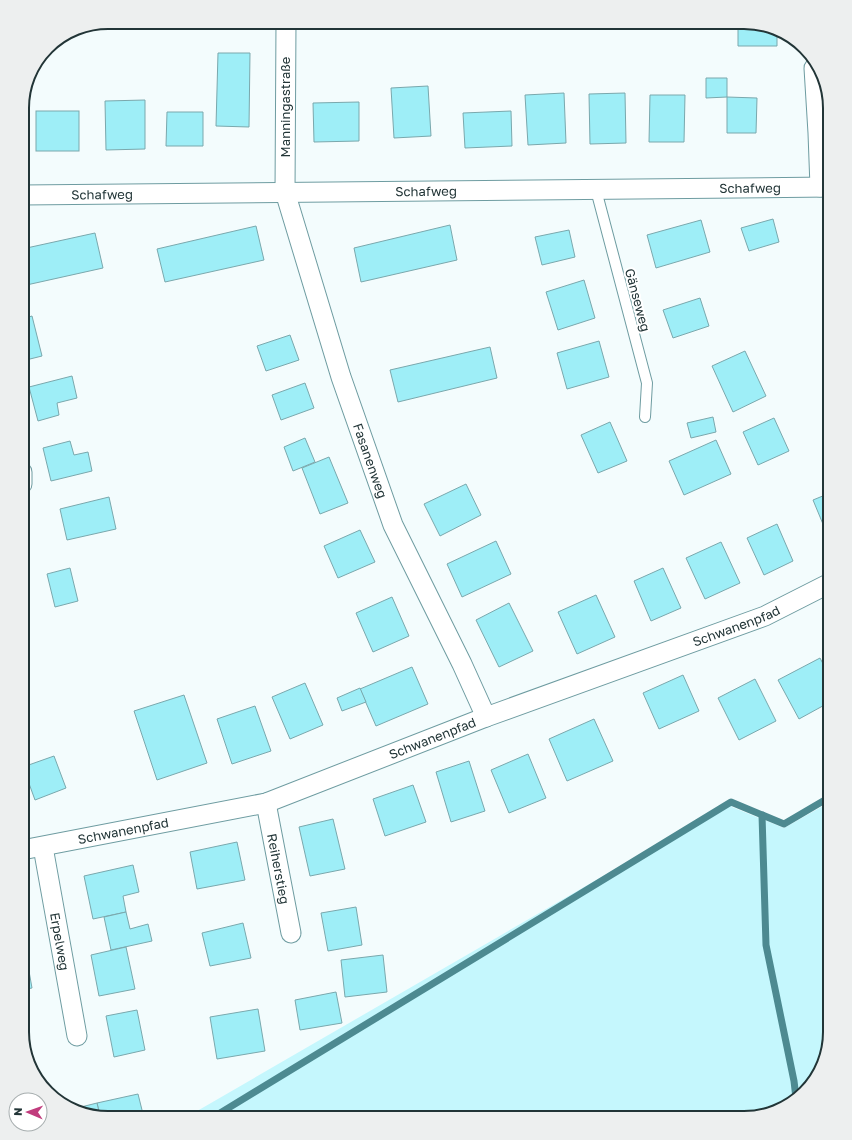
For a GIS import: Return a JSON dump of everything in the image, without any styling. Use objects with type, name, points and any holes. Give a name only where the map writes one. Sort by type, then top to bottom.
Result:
[{"type":"street","name":"Manningastraße","points":[[285,192],[286,29]]},
{"type":"street","points":[[814,72],[823,165]]},
{"type":"street","name":"Schafweg","points":[[29,195],[823,187]]},
{"type":"street","name":"Fasanenweg","points":[[285,192],[341,377],[393,525],[462,664],[486,718]]},
{"type":"street","name":"Schwanenpfad","points":[[29,849],[266,804],[486,718],[765,616],[823,587]]},
{"type":"street","name":"Reiherstieg","points":[[266,804],[291,933]]},
{"type":"street","name":"Erpelweg","points":[[42,847],[77,1036]]},
{"type":"lane","name":"Gänseweg","points":[[596,190],[647,383],[645,417]]},
{"type":"shaded area","points":[[731,802],[732,807],[784,828],[823,806],[822,1042],[819,1057],[810,1076],[788,1098],[779,1103],[769,1107],[744,1111],[197,1111]]},
{"type":"building","points":[[738,29],[749,29],[777,36],[777,46],[738,46]]},
{"type":"building","points":[[218,53],[250,53],[249,127],[216,126]]},
{"type":"building","points":[[706,78],[727,78],[727,97],[706,98]]},
{"type":"building","points":[[428,86],[431,136],[394,138],[391,88]]},
{"type":"building","points":[[564,93],[566,143],[528,145],[525,95]]},
{"type":"building","points":[[625,93],[626,143],[590,144],[589,94]]},
{"type":"building","points":[[650,95],[685,95],[684,142],[649,142]]},
{"type":"building","points":[[727,97],[757,98],[756,133],[727,133]]},
{"type":"building","points":[[145,100],[145,149],[106,150],[105,101]]},
{"type":"building","points":[[359,102],[359,141],[314,142],[313,103]]},
{"type":"building","points":[[36,111],[79,111],[79,151],[36,151]]},
{"type":"building","points":[[511,111],[512,146],[465,148],[463,113]]},
{"type":"building","points":[[167,112],[203,112],[203,146],[166,146]]},
{"type":"building","points":[[773,219],[779,242],[749,251],[741,228]]},
{"type":"building","points":[[701,220],[710,252],[656,268],[647,235]]},
{"type":"building","points":[[450,225],[457,260],[361,282],[354,248]]},
{"type":"building","points":[[256,226],[264,260],[165,282],[157,249]]},
{"type":"building","points":[[569,230],[575,257],[542,265],[535,237]]},
{"type":"building","points":[[95,233],[103,268],[29,284],[29,247]]},
{"type":"building","points":[[584,280],[595,318],[558,330],[546,292]]},
{"type":"building","points":[[700,298],[709,326],[673,338],[663,310]]},
{"type":"building","points":[[32,316],[42,356],[29,359],[29,317]]},
{"type":"building","points":[[290,335],[299,360],[266,371],[257,346]]},
{"type":"building","points":[[599,341],[609,377],[567,389],[557,353]]},
{"type":"building","points":[[490,347],[497,378],[398,402],[390,370]]},
{"type":"building","points":[[745,351],[766,396],[733,412],[712,366]]},
{"type":"building","points":[[72,376],[77,398],[57,403],[59,415],[38,421],[29,387]]},
{"type":"building","points":[[305,383],[314,408],[281,420],[272,395]]},
{"type":"building","points":[[713,417],[716,432],[691,438],[687,423]]},
{"type":"building","points":[[774,418],[789,451],[758,465],[743,432]]},
{"type":"building","points":[[610,422],[627,461],[598,473],[581,435]]},
{"type":"building","points":[[305,438],[315,462],[293,471],[284,447]]},
{"type":"building","points":[[716,440],[731,474],[684,495],[669,461]]},
{"type":"building","points":[[70,441],[74,455],[88,452],[92,471],[51,481],[43,448]]},
{"type":"building","points":[[329,457],[348,503],[320,514],[302,468]]},
{"type":"building","points":[[466,484],[481,515],[440,536],[424,504]]},
{"type":"building","points":[[823,496],[823,524],[813,500]]},
{"type":"building","points":[[109,497],[116,529],[67,540],[60,509]]},
{"type":"building","points":[[777,524],[793,561],[764,575],[747,538]]},
{"type":"building","points":[[360,530],[375,562],[338,578],[324,546]]},
{"type":"building","points":[[496,541],[511,574],[462,597],[447,564]]},
{"type":"building","points":[[721,542],[740,583],[705,599],[686,558]]},
{"type":"building","points":[[70,568],[78,601],[55,607],[47,574]]},
{"type":"building","points":[[663,568],[681,608],[651,621],[634,581]]},
{"type":"building","points":[[596,595],[615,637],[577,654],[558,612]]},
{"type":"building","points":[[392,597],[409,636],[373,652],[356,613]]},
{"type":"building","points":[[509,603],[533,651],[499,667],[476,620]]},
{"type":"building","points":[[820,658],[823,664],[823,706],[799,719],[778,680]]},
{"type":"building","points":[[412,667],[428,704],[376,726],[360,689]]},
{"type":"building","points":[[683,675],[699,711],[659,729],[643,693]]},
{"type":"building","points":[[755,679],[776,721],[739,740],[718,698]]},
{"type":"building","points":[[305,683],[323,725],[290,739],[272,697]]},
{"type":"building","points":[[360,688],[366,702],[342,711],[337,698]]},
{"type":"building","points":[[184,695],[207,763],[157,780],[134,711]]},
{"type":"building","points":[[255,706],[271,751],[232,764],[217,719]]},
{"type":"building","points":[[594,719],[613,761],[567,781],[549,739]]},
{"type":"building","points":[[528,754],[546,798],[509,813],[491,770]]},
{"type":"building","points":[[54,756],[66,788],[35,800],[29,784],[29,765]]},
{"type":"building","points":[[469,761],[485,811],[451,822],[436,772]]},
{"type":"building","points":[[413,785],[426,822],[385,836],[373,799]]},
{"type":"building","points":[[333,819],[345,869],[310,876],[299,827]]},
{"type":"building","points":[[237,842],[245,880],[197,889],[190,852]]},
{"type":"building","points":[[133,865],[139,892],[123,896],[126,912],[93,919],[84,876]]},
{"type":"building","points":[[356,907],[362,945],[328,951],[321,913]]},
{"type":"building","points":[[126,912],[130,929],[148,924],[152,941],[111,950],[104,917]]},
{"type":"building","points":[[243,923],[251,958],[210,966],[202,933]]},
{"type":"building","points":[[126,947],[135,989],[99,996],[91,955]]},
{"type":"building","points":[[383,955],[387,992],[345,997],[341,960]]},
{"type":"building","points":[[29,971],[32,988],[29,989]]},
{"type":"building","points":[[336,992],[342,1023],[300,1030],[295,1000]]},
{"type":"building","points":[[258,1009],[265,1051],[217,1059],[210,1017]]},
{"type":"building","points":[[137,1010],[145,1050],[114,1057],[106,1016]]},
{"type":"building","points":[[138,1094],[142,1111],[99,1110],[97,1103]]},
{"type":"building","points":[[97,1103],[99,1110],[88,1108],[83,1106]]},
{"type":"waterway","points":[[223,1111],[731,802],[784,824],[823,801]]},
{"type":"waterway","points":[[762,815],[766,945],[795,1092]]}]
